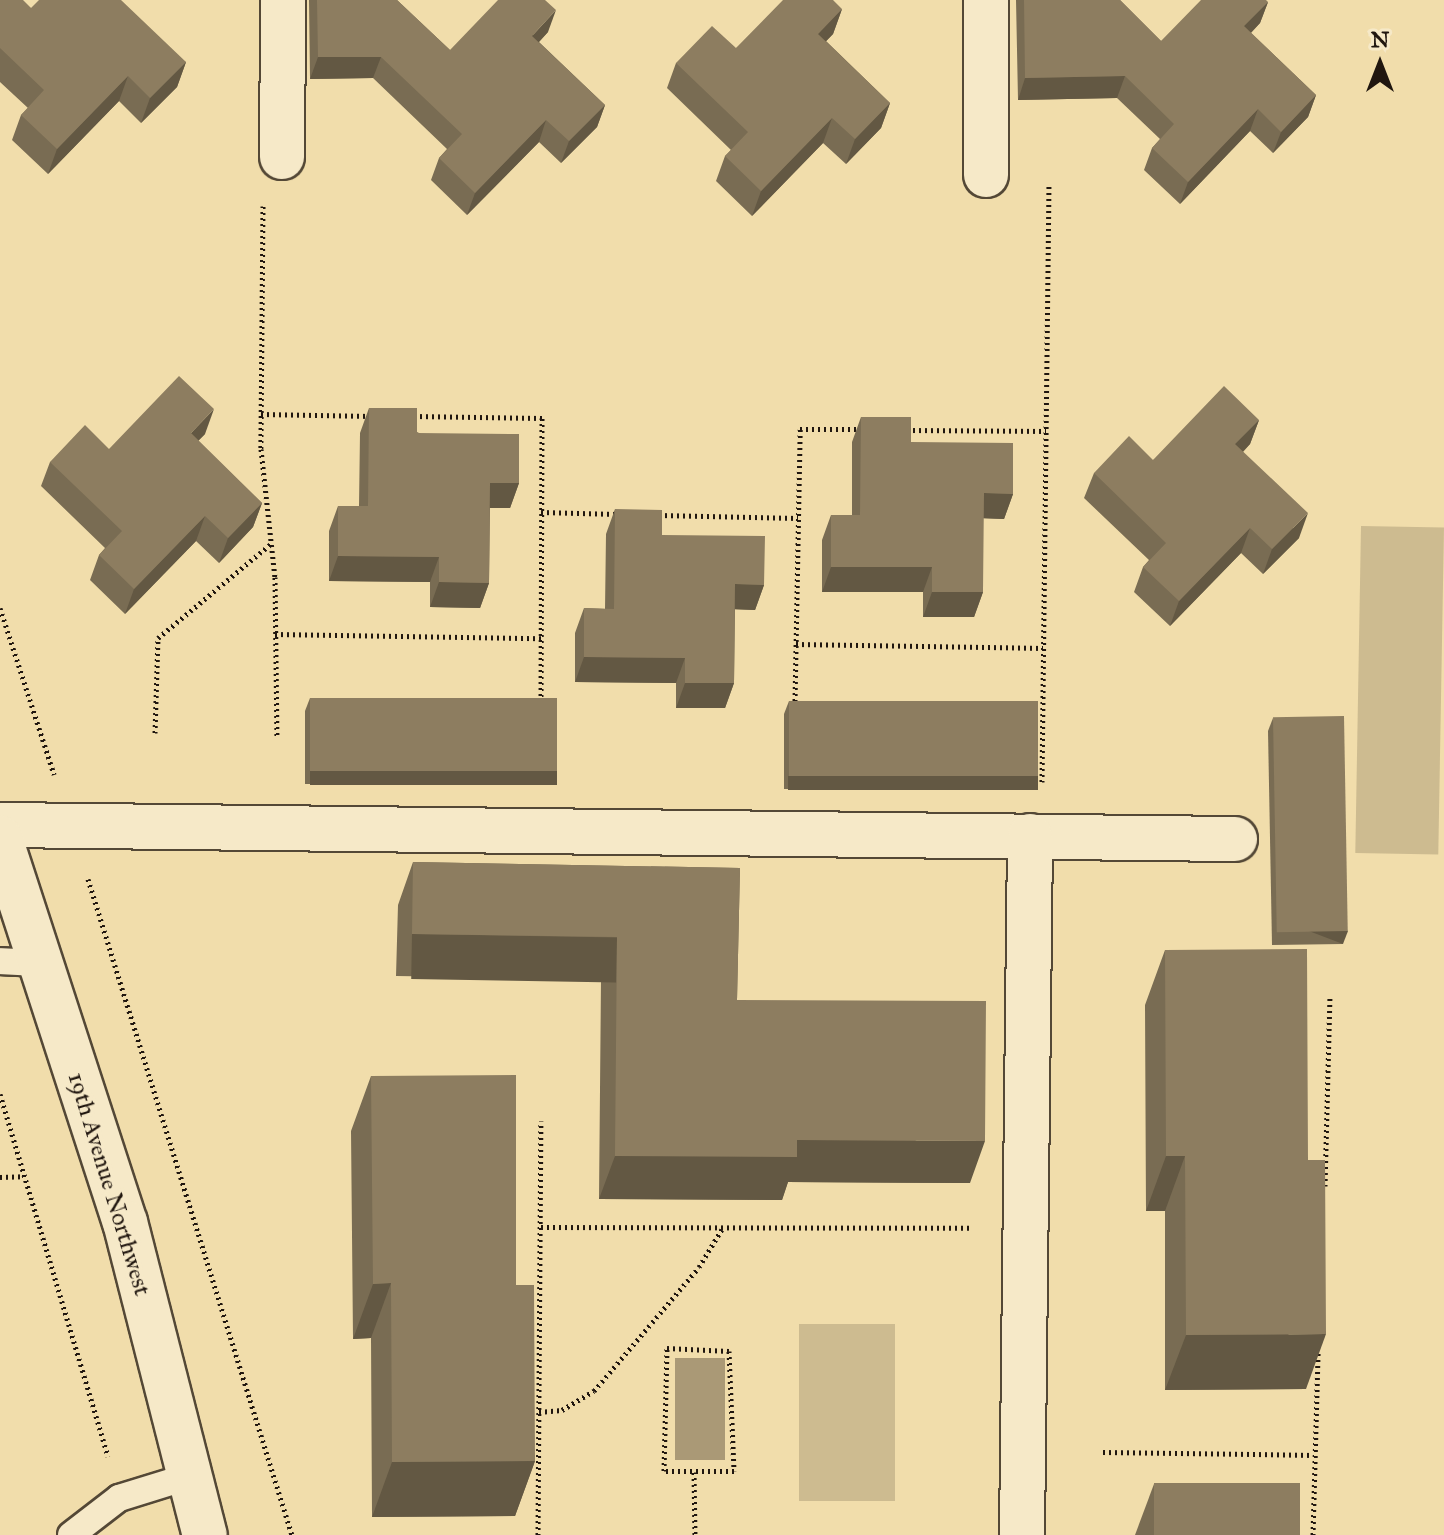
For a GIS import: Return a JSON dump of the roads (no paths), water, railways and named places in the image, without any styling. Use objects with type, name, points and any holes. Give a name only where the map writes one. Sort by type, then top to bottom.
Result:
[{"type":"street","points":[[282,157],[283,0]]},
{"type":"street","points":[[986,0],[986,175]]},
{"type":"street","points":[[0,825],[1235,839]]},
{"type":"street","points":[[1022,1535],[1030,836]]},
{"type":"street","name":"19th Avenue Northwest","points":[[0,838],[20,962],[125,1222],[205,1535]]},
{"type":"lane","points":[[71,1535],[119,1498],[190,1476]]}]
